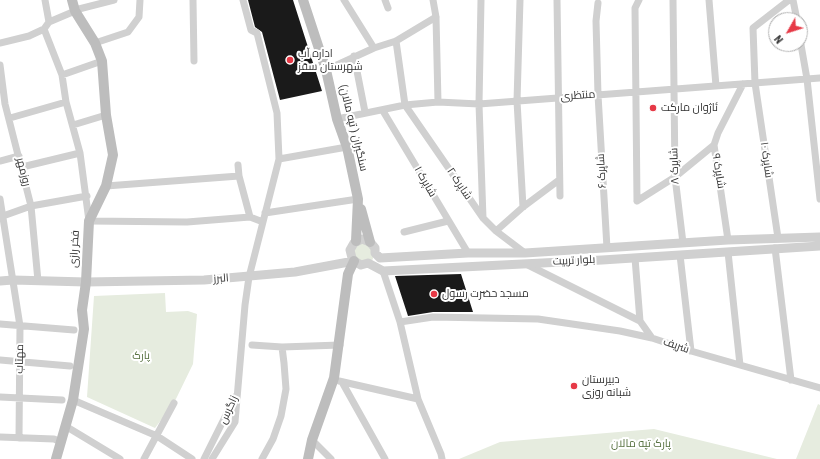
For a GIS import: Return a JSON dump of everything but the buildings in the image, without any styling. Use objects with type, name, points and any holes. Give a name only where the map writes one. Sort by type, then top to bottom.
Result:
[{"type":"main road","name":"فخر رازی","points":[[56,459],[67,427],[73,400],[84,329],[82,310],[86,282],[89,221],[106,186],[113,155],[106,115],[102,61],[95,43],[75,11],[72,0]]},
{"type":"main road","name":"سنگبران ( تپه مالان)","points":[[303,0],[326,70],[337,119],[347,147],[358,199],[356,241]]},
{"type":"main road","points":[[358,199],[370,242]]},
{"type":"main road","points":[[308,459],[312,440],[338,380],[340,345],[348,274],[354,261]]},
{"type":"street","points":[[45,0],[49,22]]},
{"type":"street","points":[[0,43],[29,36],[44,29],[49,22],[75,11],[114,0]]},
{"type":"street","points":[[95,43],[128,32],[139,17],[140,0]]},
{"type":"street","points":[[192,0],[194,61]]},
{"type":"street","points":[[239,388],[245,305],[249,277],[279,159],[277,113],[257,33],[251,30],[243,0]]},
{"type":"street","points":[[344,0],[374,48]]},
{"type":"street","points":[[385,0],[388,8]]},
{"type":"street","points":[[433,0],[436,17],[438,102]]},
{"type":"street","points":[[481,0],[479,104],[483,218]]},
{"type":"street","points":[[520,0],[517,101],[523,207]]},
{"type":"street","points":[[557,0],[557,98],[560,196]]},
{"type":"street","points":[[639,0],[635,8],[637,201],[674,177],[714,145]]},
{"type":"street","name":"شاپرک ۸","points":[[673,0],[675,89],[674,177],[683,243]]},
{"type":"street","points":[[709,0],[716,86]]},
{"type":"street","name":"شاپرک ۱۰","points":[[778,238],[755,83],[753,28],[789,0]]},
{"type":"street","points":[[793,0],[795,12]]},
{"type":"street","name":"شاپرک ۶","points":[[598,1],[596,21],[598,95],[606,248]]},
{"type":"street","points":[[326,70],[354,56],[396,41],[436,17]]},
{"type":"street","points":[[44,29],[62,75],[66,102],[80,153],[87,196],[89,221],[187,222],[250,217],[263,222]]},
{"type":"street","points":[[396,41],[405,105]]},
{"type":"street","points":[[802,52],[807,79],[820,199]]},
{"type":"street","points":[[354,56],[365,112]]},
{"type":"street","points":[[62,75],[102,61]]},
{"type":"street","name":"روزمهر","points":[[0,65],[2,104],[10,118],[31,206],[38,281]]},
{"type":"street","name":"منتظری","points":[[337,119],[365,112],[383,111],[405,105],[438,102],[479,104],[820,78]]},
{"type":"street","name":"شاپرک ۹","points":[[728,240],[714,145],[718,133],[743,84]]},
{"type":"street","points":[[10,118],[66,102]]},
{"type":"street","name":"شاپرک ۲","points":[[405,105],[483,218],[496,231],[524,253]]},
{"type":"street","name":"شاپرک ۱","points":[[383,111],[468,253]]},
{"type":"street","points":[[73,124],[106,115]]},
{"type":"street","points":[[279,159],[347,147]]},
{"type":"street","points":[[22,167],[80,153]]},
{"type":"street","points":[[0,161],[19,156]]},
{"type":"street","points":[[238,165],[239,176],[250,217]]},
{"type":"street","points":[[106,186],[239,176]]},
{"type":"street","points":[[496,231],[523,207],[559,180]]},
{"type":"street","points":[[3,216],[31,206],[87,196]]},
{"type":"street","name":"مهتاب","points":[[0,199],[20,326],[19,438]]},
{"type":"street","points":[[265,213],[358,199]]},
{"type":"street","points":[[404,232],[448,221]]},
{"type":"street","name":"بلوار تربیت","points":[[375,254],[380,258],[468,253],[524,253],[728,240],[820,237]]},
{"type":"street","points":[[368,264],[374,258],[375,248],[370,242],[362,239],[356,241],[350,250],[354,261],[361,265],[368,264],[383,272],[400,322],[418,399],[442,459]]},
{"type":"street","name":"بلوار تربیت","points":[[383,272],[820,246]]},
{"type":"street","points":[[775,248],[791,380]]},
{"type":"street","points":[[728,252],[740,366]]},
{"type":"street","points":[[680,255],[691,351]]},
{"type":"street","points":[[635,258],[640,320]]},
{"type":"street","name":"البرز","points":[[0,281],[86,282],[249,277],[295,272],[354,261]]},
{"type":"street","points":[[526,264],[640,320]]},
{"type":"street","points":[[400,322],[432,317],[538,319],[620,331],[652,338]]},
{"type":"street","name":"شریف","points":[[640,320],[652,338],[740,366],[820,388]]},
{"type":"street","points":[[0,324],[74,330]]},
{"type":"street","points":[[252,345],[282,347],[340,345]]},
{"type":"street","points":[[262,459],[273,439],[281,416],[286,389],[282,347]]},
{"type":"street","points":[[0,360],[70,366]]},
{"type":"street","points":[[338,380],[418,399]]},
{"type":"street","points":[[338,380],[385,459]]},
{"type":"street","name":"زاگرس","points":[[204,459],[231,409],[239,388]]},
{"type":"street","name":"زاگرس","points":[[212,459],[235,422],[239,388]]},
{"type":"street","points":[[0,397],[62,400]]},
{"type":"street","points":[[73,400],[157,436],[192,459]]},
{"type":"street","points":[[144,459],[174,403]]},
{"type":"street","points":[[67,427],[120,459]]},
{"type":"street","points":[[0,437],[54,439],[61,442]]},
{"type":"street","points":[[312,440],[331,459]]},
{"type":"green space","points":[[362,239],[375,253],[372,261],[361,265],[350,250]]},
{"type":"green space","name":"پارک","points":[[165,293],[166,312],[188,311],[197,314],[193,364],[174,403],[155,428],[87,397],[94,296]]},
{"type":"green space","points":[[818,404],[820,405],[820,459],[796,459]]},
{"type":"green space","name":"پارک تپه مالان","points":[[654,429],[777,459],[459,459],[500,442]]},
{"type":"place","name":"اداره آب شهرستان سقز","points":[[290,60]]},
{"type":"place","name":"ئاژوان مارکت","points":[[653,108]]},
{"type":"place","name":"مسجد حضرت رسول","points":[[434,294]]},
{"type":"place","name":"دبیرستان شبانه روزی","points":[[574,386]]}]
